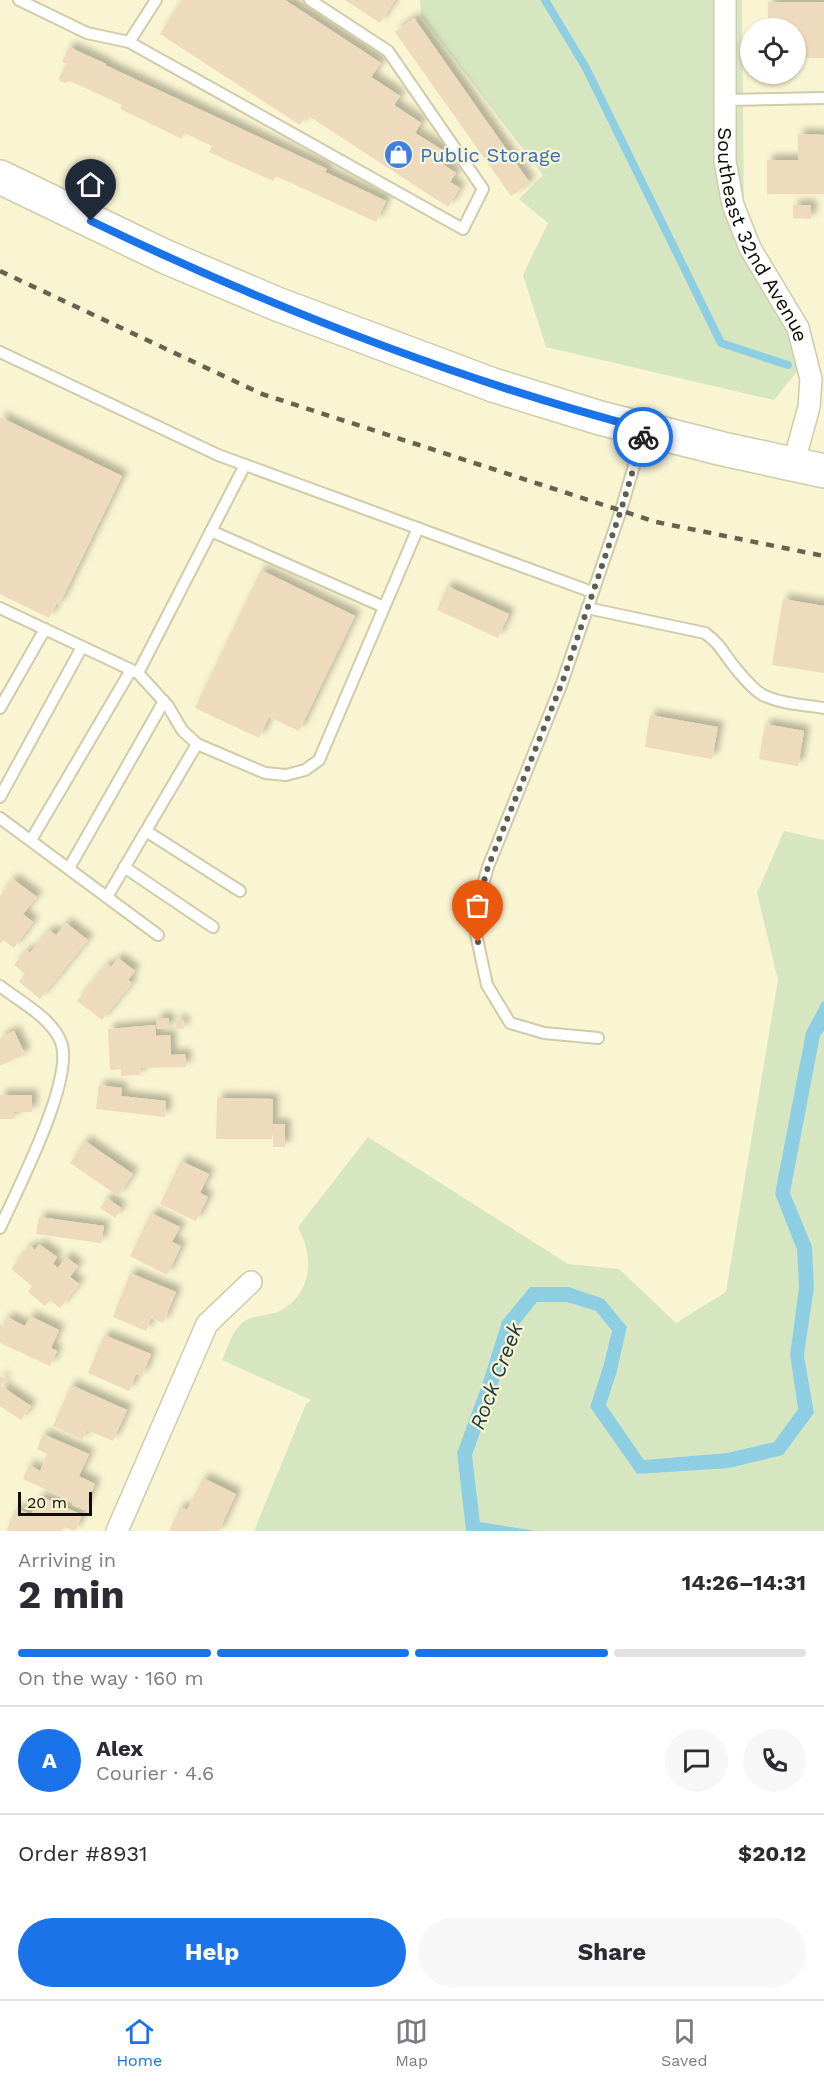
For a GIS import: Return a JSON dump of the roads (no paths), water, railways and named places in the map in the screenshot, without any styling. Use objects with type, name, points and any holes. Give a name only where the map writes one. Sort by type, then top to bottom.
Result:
[{"type":"main road","points":[[0,177],[166,257],[277,304],[493,385],[645,429],[809,468]]},
{"type":"street","name":"Southeast 32nd Avenue","points":[[725,0],[725,160],[733,205],[750,248],[798,328],[811,379],[809,468]]},
{"type":"street","points":[[117,1531],[207,1324],[251,1282]]},
{"type":"lane","points":[[19,0],[87,33],[129,42],[463,229],[483,189],[388,51],[310,0]]},
{"type":"lane","points":[[129,42],[156,0]]},
{"type":"lane","points":[[726,100],[824,98]]},
{"type":"lane","points":[[0,352],[218,455],[592,592]]},
{"type":"lane","points":[[598,1038],[544,1033],[510,1023],[487,985],[473,920],[488,867],[562,683],[621,510],[645,429]]},
{"type":"lane","points":[[31,840],[134,671],[245,465]]},
{"type":"lane","points":[[0,609],[134,671],[164,701],[182,730],[197,744],[265,773],[286,775],[305,770],[320,760],[418,528]]},
{"type":"lane","points":[[211,531],[384,608]]},
{"type":"lane","points":[[587,608],[705,633],[718,643],[731,663],[762,695],[824,708]]},
{"type":"lane","points":[[0,708],[45,629]]},
{"type":"lane","points":[[0,797],[82,647]]},
{"type":"lane","points":[[69,868],[164,701]]},
{"type":"lane","points":[[107,897],[197,744]]},
{"type":"lane","points":[[0,818],[158,935]]},
{"type":"lane","points":[[146,831],[240,891]]},
{"type":"lane","points":[[124,867],[213,927]]},
{"type":"lane","points":[[0,986],[51,1024],[61,1042],[63,1059],[58,1093],[0,1228]]},
{"type":"water","name":"Rock Creek","points":[[824,1001],[824,1031],[820,1036],[790,1193],[812,1246],[814,1288],[804,1355],[814,1413],[783,1455],[729,1468],[637,1474],[590,1407],[612,1331],[596,1311],[567,1302],[537,1302],[516,1328],[472,1455],[480,1522],[537,1531],[466,1531],[457,1453],[502,1321],[530,1287],[569,1287],[604,1299],[627,1327],[606,1405],[644,1460],[727,1453],[774,1442],[798,1409],[790,1355],[799,1287],[797,1250],[775,1194],[806,1032]]},
{"type":"waterway","points":[[545,0],[586,68],[721,343],[788,365]]},
{"type":"railway","points":[[0,271],[262,394],[656,522],[824,556]]},
{"type":"place","name":"Public Storage","points":[[399,155]]}]
